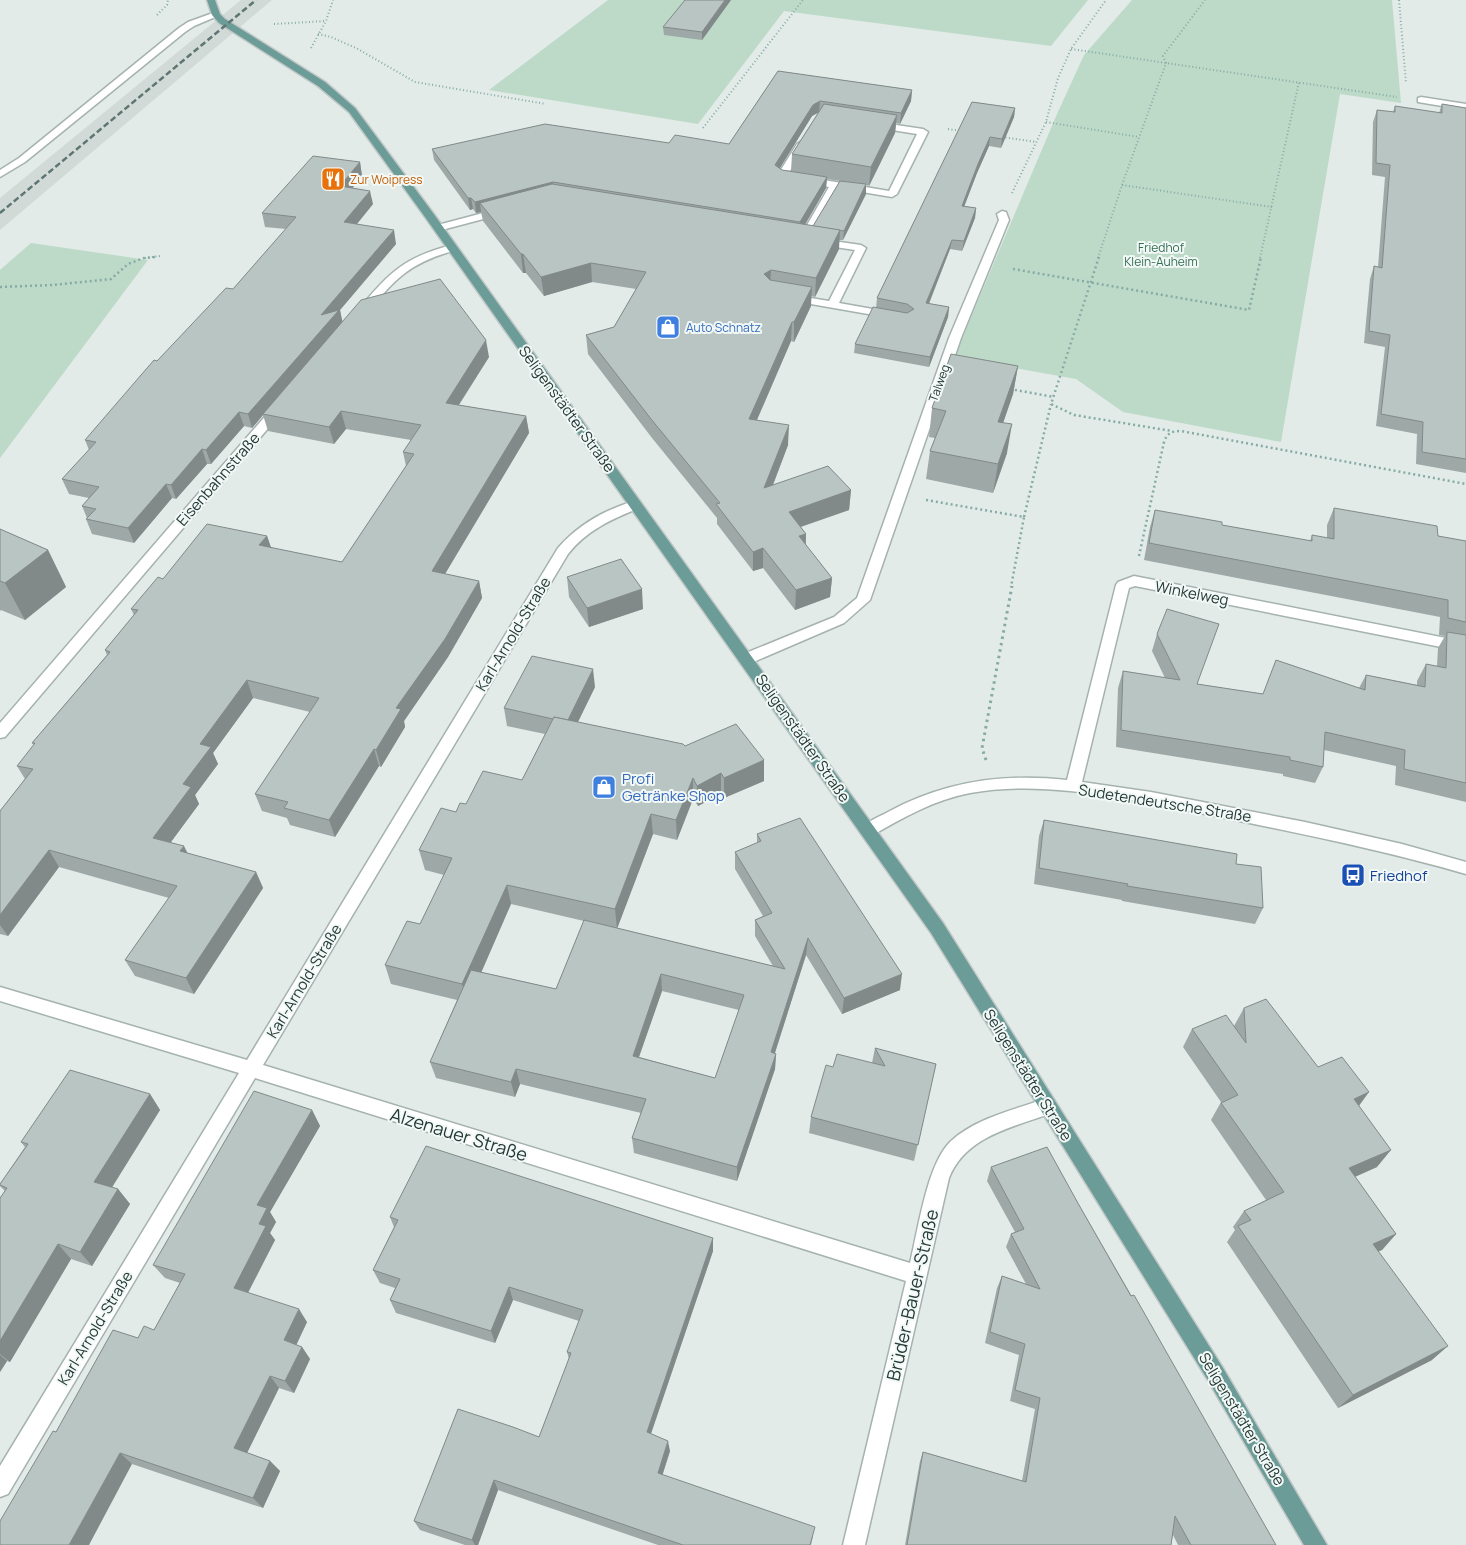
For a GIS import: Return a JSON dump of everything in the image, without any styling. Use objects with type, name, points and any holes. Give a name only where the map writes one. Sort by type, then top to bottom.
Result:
[{"type":"main road","points":[[210,0],[216,15]]},
{"type":"main road","name":"Seligenstädter Straße","points":[[216,15],[239,33],[331,90],[352,110],[438,228],[937,928],[1216,1375],[1316,1545]]},
{"type":"street","points":[[0,174],[22,160],[182,30],[191,24],[216,15]]},
{"type":"street","points":[[1421,100],[1466,107]]},
{"type":"street","points":[[810,132],[782,176],[892,194],[923,132],[866,124]]},
{"type":"street","points":[[833,305],[861,248],[799,238],[835,185]]},
{"type":"street","points":[[438,228],[515,208]]},
{"type":"street","name":"Talweg","points":[[746,659],[839,620],[863,600],[956,338],[1004,220],[1002,214]]},
{"type":"street","points":[[355,319],[402,267],[427,255],[452,248]]},
{"type":"street","points":[[779,296],[897,317]]},
{"type":"street","name":"Eisenbahnstraße","points":[[0,733],[286,400]]},
{"type":"street","name":"Karl-Arnold-Straße","points":[[0,1486],[563,552],[571,540],[582,530],[602,518],[635,505]]},
{"type":"street","name":"Winkelweg","points":[[1073,787],[1123,585],[1134,581],[1466,647]]},
{"type":"street","name":"Sudetendeutsche Straße","points":[[868,831],[910,806],[957,790],[994,784],[1036,784],[1073,787],[1177,803],[1313,829],[1393,847],[1466,868]]},
{"type":"street","name":"Alzenauer Straße","points":[[0,994],[252,1069],[917,1275]]},
{"type":"street","name":"Brüder-Bauer-Straße","points":[[854,1545],[940,1178],[948,1157],[960,1143],[975,1135],[1048,1106]]},
{"type":"path","points":[[298,68],[326,21],[333,0]]},
{"type":"path","points":[[703,128],[802,0]]},
{"type":"path","points":[[1002,214],[1046,122],[1058,78],[1071,49],[1106,0]]},
{"type":"path","points":[[994,784],[982,748],[1024,517],[1052,404],[1122,185],[1166,63],[1163,56],[1205,0]]},
{"type":"path","points":[[1399,0],[1407,99]]},
{"type":"path","points":[[268,25],[326,21]]},
{"type":"path","points":[[318,34],[350,43],[415,82],[434,87],[546,104]]},
{"type":"path","points":[[1071,49],[1421,100]]},
{"type":"path","points":[[1013,269],[1249,310],[1299,82]]},
{"type":"path","points":[[1046,122],[1139,137]]},
{"type":"path","points":[[923,132],[946,128],[964,131]]},
{"type":"path","points":[[1000,137],[1036,142]]},
{"type":"path","points":[[1122,185],[1272,207]]},
{"type":"path","points":[[0,287],[111,280],[128,264],[144,258],[160,256]]},
{"type":"path","points":[[1010,389],[1054,397]]},
{"type":"path","points":[[1052,404],[1074,415],[1181,431],[1466,484]]},
{"type":"path","points":[[1134,581],[1164,442],[1166,436],[1172,431]]},
{"type":"path","points":[[900,496],[1024,517]]},
{"type":"shaded area","points":[[241,0],[272,0],[0,230],[0,198]]},
{"type":"green space","points":[[608,0],[1088,0],[1051,46],[784,11],[698,124],[489,90]]},
{"type":"green space","name":"Friedhof Klein-Auheim","points":[[1132,0],[1392,0],[1401,103],[1340,94],[1281,442],[1123,412],[1076,379],[954,357],[1084,55]]},
{"type":"green space","points":[[31,243],[148,260],[0,458],[0,270]]},
{"type":"building","points":[[685,0],[725,0],[702,32],[663,27]]},
{"type":"building","points":[[778,71],[912,90],[901,113],[820,101],[813,105],[775,165],[782,170],[827,177],[800,222],[553,182],[475,202],[468,198],[432,149],[545,124],[669,143],[675,135],[729,144]]},
{"type":"building","points":[[972,102],[1015,108],[1002,139],[990,137],[962,206],[976,208],[964,241],[952,240],[926,303],[949,307],[930,357],[855,344],[873,307],[907,313],[914,309],[907,304],[877,298]]},
{"type":"building","points":[[824,104],[897,115],[871,167],[792,154]]},
{"type":"building","points":[[1442,104],[1466,108],[1466,459],[1422,452],[1423,422],[1381,414],[1390,335],[1369,331],[1374,266],[1382,268],[1390,165],[1376,163],[1377,110],[1395,112],[1395,106],[1442,113]]},
{"type":"building","points":[[313,156],[360,162],[340,186],[370,191],[344,222],[394,230],[321,315],[339,310],[248,414],[239,412],[206,450],[202,449],[171,485],[166,484],[128,528],[86,519],[96,509],[82,506],[99,487],[62,479],[96,442],[85,440],[154,360],[157,361],[226,288],[233,289],[296,217],[262,213]]},
{"type":"building","points":[[840,181],[866,184],[844,231],[813,226]]},
{"type":"building","points":[[552,184],[840,230],[816,278],[771,270],[764,274],[770,280],[812,287],[794,322],[792,322],[749,419],[789,425],[764,488],[828,466],[851,490],[789,512],[806,534],[799,536],[832,578],[796,590],[763,548],[753,552],[716,504],[720,503],[651,419],[586,335],[614,327],[646,272],[591,263],[541,277],[480,203]]},
{"type":"building","points":[[440,279],[486,340],[446,403],[526,416],[432,571],[479,581],[445,639],[396,708],[401,709],[329,820],[284,808],[288,802],[255,794],[319,698],[247,680],[200,744],[211,747],[183,784],[191,787],[153,838],[184,846],[180,851],[256,872],[186,978],[125,960],[177,886],[49,850],[0,915],[0,811],[33,769],[17,766],[35,743],[32,743],[110,652],[105,650],[138,610],[131,609],[158,577],[163,579],[207,524],[267,536],[259,545],[342,562],[414,454],[403,452],[421,425],[341,411],[329,427],[263,414],[361,300]]},
{"type":"building","points":[[951,354],[1018,366],[998,422],[1012,424],[998,464],[930,451],[946,411],[932,408]]},
{"type":"building","points":[[1334,508],[1437,526],[1438,536],[1466,541],[1466,622],[1448,618],[1448,600],[1149,543],[1155,510],[1222,522],[1222,525],[1312,541],[1312,535],[1334,539]]},
{"type":"building","points":[[0,529],[48,550],[5,583],[0,581]]},
{"type":"building","points":[[621,559],[642,589],[587,608],[567,577]]},
{"type":"building","points":[[1167,609],[1219,624],[1197,684],[1263,694],[1276,660],[1365,690],[1366,675],[1425,687],[1426,664],[1446,668],[1447,632],[1466,635],[1466,783],[1404,769],[1405,750],[1325,732],[1323,767],[1290,760],[1290,757],[1121,730],[1123,671],[1180,680],[1157,634]]},
{"type":"building","points":[[532,656],[593,669],[568,720],[554,717],[553,719],[504,708]]},
{"type":"building","points":[[554,717],[683,744],[685,746],[736,724],[764,760],[724,778],[721,773],[697,786],[693,778],[676,820],[651,814],[615,909],[507,885],[462,984],[385,965],[407,921],[420,924],[452,858],[419,850],[441,808],[456,812],[460,803],[466,804],[483,771],[522,780]]},
{"type":"building","points":[[800,818],[902,974],[844,998],[808,938],[771,1052],[776,1054],[737,1167],[632,1138],[646,1099],[516,1069],[511,1082],[430,1062],[471,970],[556,989],[584,920],[785,969],[755,920],[772,913],[735,852],[761,841],[757,834]],"holes":[[[661,974],[744,995],[715,1078],[633,1056]]]},
{"type":"building","points":[[1044,820],[1237,854],[1236,864],[1261,867],[1263,908],[1127,886],[1128,884],[1039,868]]},
{"type":"building","points":[[1266,999],[1318,1067],[1342,1057],[1369,1092],[1354,1099],[1391,1150],[1349,1168],[1396,1234],[1373,1244],[1448,1346],[1353,1395],[1238,1226],[1251,1220],[1244,1211],[1284,1192],[1221,1103],[1238,1095],[1192,1029],[1226,1015],[1246,1043],[1244,1008]]},
{"type":"building","points":[[875,1048],[936,1064],[918,1145],[811,1117],[826,1065],[833,1067],[837,1054],[885,1066]]},
{"type":"building","points":[[70,1070],[150,1094],[94,1182],[118,1189],[80,1252],[58,1244],[0,1341],[0,1198],[7,1188],[0,1184],[28,1144],[21,1142]]},
{"type":"building","points":[[254,1091],[312,1110],[257,1205],[267,1208],[259,1224],[266,1226],[234,1288],[299,1309],[284,1340],[302,1347],[285,1381],[270,1376],[234,1448],[270,1461],[253,1498],[120,1453],[69,1545],[0,1545],[0,1521],[53,1431],[56,1432],[113,1330],[138,1338],[144,1326],[154,1330],[185,1274],[153,1265]]},
{"type":"building","points":[[426,1146],[713,1238],[647,1432],[668,1441],[658,1473],[815,1527],[810,1545],[683,1545],[494,1480],[472,1540],[414,1521],[458,1409],[539,1437],[571,1353],[567,1352],[583,1310],[509,1287],[491,1331],[390,1300],[400,1279],[373,1270],[398,1220],[390,1217]]},
{"type":"building","points":[[1047,1147],[1131,1296],[1134,1295],[1276,1545],[1191,1545],[1175,1516],[1171,1545],[907,1545],[923,1452],[1026,1482],[1040,1398],[1015,1390],[1025,1344],[990,1332],[1002,1276],[1040,1289],[1011,1234],[1024,1229],[991,1167]]},
{"type":"railway","points":[[0,213],[256,0]]},
{"type":"place","name":"Zur Woipress","points":[[333,179]]},
{"type":"place","name":"Auto Schnatz","points":[[668,327]]},
{"type":"place","name":"Profi Getränke Shop","points":[[604,787]]},
{"type":"place","name":"Friedhof","points":[[1353,875]]}]
